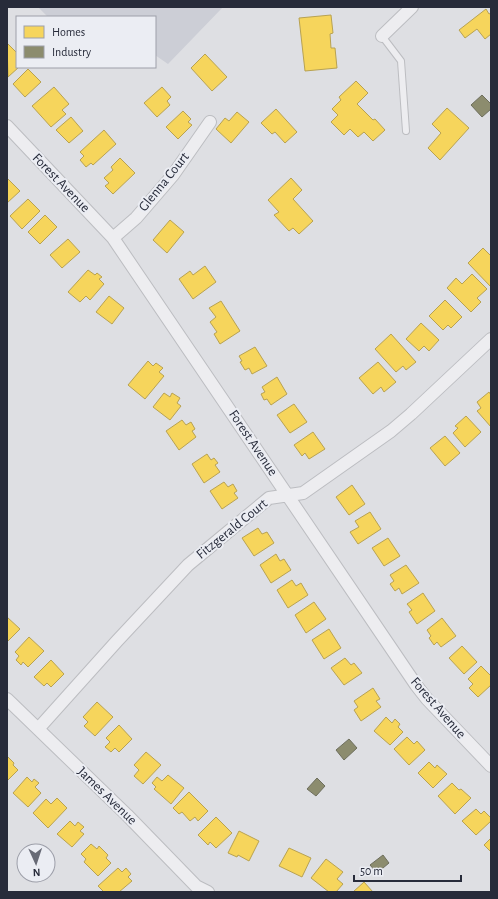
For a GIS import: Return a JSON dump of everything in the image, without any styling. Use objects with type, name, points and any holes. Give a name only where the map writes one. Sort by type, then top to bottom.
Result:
[{"type":"street","points":[[382,36],[412,7]]},
{"type":"street","name":"Glenna Court","points":[[113,238],[136,218],[173,175],[210,122]]},
{"type":"street","name":"Forest Avenue","points":[[7,126],[113,238],[416,685],[427,699],[491,766]]},
{"type":"street","name":"Fitzgerald Court","points":[[38,729],[188,565],[269,498],[303,493],[391,431],[491,339]]},
{"type":"street","name":"James Avenue","points":[[7,699],[127,815],[196,886],[208,892]]},
{"type":"lane","points":[[382,36],[401,62],[406,131]]},
{"type":"shaded area","points":[[38,7],[223,7],[168,64],[156,56],[156,16],[47,16]]},
{"type":"building: Homes","points":[[486,9],[489,14],[491,13],[491,34],[485,39],[477,29],[465,38],[459,30]]},
{"type":"building: Homes","points":[[331,15],[333,33],[330,34],[331,48],[335,48],[337,68],[305,71],[299,18]]},
{"type":"building: Homes","points":[[7,43],[16,52],[16,68],[18,68],[8,77]]},
{"type":"building: Homes","points":[[205,54],[227,77],[212,91],[191,68]]},
{"type":"building: Homes","points":[[28,69],[41,82],[25,97],[13,84]]},
{"type":"building: Homes","points":[[356,81],[368,93],[357,104],[373,120],[375,119],[385,130],[373,141],[364,132],[358,137],[350,129],[344,135],[331,122],[338,115],[332,109],[341,100],[339,97]]},
{"type":"building: Homes","points":[[54,87],[69,104],[62,110],[66,114],[51,127],[32,106]]},
{"type":"building: Homes","points":[[162,87],[171,97],[167,101],[170,105],[157,117],[144,103]]},
{"type":"building: Homes","points":[[447,108],[469,128],[440,160],[428,148],[441,133],[432,124]]},
{"type":"building: Homes","points":[[276,109],[297,132],[285,143],[275,132],[272,134],[261,123]]},
{"type":"building: Homes","points":[[183,111],[191,119],[188,122],[192,125],[178,139],[166,127]]},
{"type":"building: Homes","points":[[237,112],[249,122],[231,143],[216,129],[225,118],[229,121]]},
{"type":"building: Homes","points":[[71,117],[83,131],[69,143],[56,130]]},
{"type":"building: Homes","points":[[104,130],[116,144],[93,165],[91,163],[86,167],[80,160],[84,156],[80,152]]},
{"type":"building: Homes","points":[[120,158],[135,173],[113,194],[105,186],[109,183],[104,178],[113,170],[111,167]]},
{"type":"building: Homes","points":[[7,178],[20,191],[7,203]]},
{"type":"building: Homes","points":[[291,178],[302,190],[293,199],[313,221],[299,234],[293,228],[289,231],[274,215],[279,212],[268,200]]},
{"type":"building: Homes","points":[[28,199],[40,211],[22,229],[10,216]]},
{"type":"building: Homes","points":[[45,215],[57,227],[40,244],[28,232]]},
{"type":"building: Homes","points":[[170,220],[184,232],[167,253],[153,240]]},
{"type":"building: Homes","points":[[68,239],[80,252],[62,268],[50,255]]},
{"type":"building: Homes","points":[[483,248],[491,256],[491,287],[468,263]]},
{"type":"building: Homes","points":[[205,266],[216,282],[193,299],[179,279],[190,271],[193,275]]},
{"type":"building: Homes","points":[[88,270],[95,275],[97,273],[102,277],[99,279],[104,284],[90,300],[86,296],[80,302],[68,292]]},
{"type":"building: Homes","points":[[472,274],[487,289],[477,298],[481,302],[471,312],[447,288],[456,278],[462,284]]},
{"type":"building: Homes","points":[[109,296],[124,308],[112,324],[96,312]]},
{"type":"building: Homes","points":[[445,300],[462,317],[451,328],[448,325],[443,330],[429,316]]},
{"type":"building: Homes","points":[[221,301],[240,331],[220,344],[214,334],[217,332],[210,322],[216,317],[209,308]]},
{"type":"building: Homes","points":[[421,323],[439,340],[429,351],[424,346],[419,351],[406,339]]},
{"type":"building: Homes","points":[[391,334],[416,362],[406,370],[403,366],[396,372],[375,349]]},
{"type":"building: Homes","points":[[255,347],[267,366],[252,374],[249,368],[245,370],[240,362],[242,361],[239,356]]},
{"type":"building: Homes","points":[[148,361],[153,366],[156,363],[163,368],[159,372],[164,376],[145,399],[128,385]]},
{"type":"building: Homes","points":[[378,362],[396,382],[384,392],[381,387],[373,394],[359,378]]},
{"type":"building: Homes","points":[[277,377],[287,394],[271,405],[267,399],[264,400],[261,394],[265,392],[262,387]]},
{"type":"building: Homes","points":[[489,392],[491,395],[491,427],[477,411],[481,408],[477,402]]},
{"type":"building: Homes","points":[[164,393],[170,397],[172,393],[180,398],[177,403],[181,406],[170,420],[153,407]]},
{"type":"building: Homes","points":[[294,404],[307,422],[290,433],[277,415]]},
{"type":"building: Homes","points":[[466,416],[481,432],[465,447],[453,433],[458,428],[455,426]]},
{"type":"building: Homes","points":[[182,420],[186,425],[191,422],[195,429],[192,431],[196,437],[179,450],[166,431]]},
{"type":"building: Homes","points":[[313,432],[325,449],[309,459],[305,453],[302,456],[294,445]]},
{"type":"building: Homes","points":[[445,436],[460,453],[445,466],[430,448]]},
{"type":"building: Homes","points":[[207,454],[211,460],[214,458],[218,463],[215,465],[220,472],[204,483],[192,464]]},
{"type":"building: Homes","points":[[224,482],[228,487],[233,484],[237,491],[234,493],[238,498],[222,509],[210,491]]},
{"type":"building: Homes","points":[[352,485],[365,504],[349,515],[336,497]]},
{"type":"building: Homes","points":[[370,512],[381,529],[358,544],[350,532],[359,527],[355,521]]},
{"type":"building: Homes","points":[[258,528],[262,534],[267,532],[274,543],[254,556],[242,538]]},
{"type":"building: Homes","points":[[388,538],[400,556],[384,566],[372,548]]},
{"type":"building: Homes","points":[[276,554],[280,561],[284,559],[291,570],[271,583],[260,565]]},
{"type":"building: Homes","points":[[406,565],[419,583],[402,594],[399,588],[395,591],[390,584],[394,581],[390,575]]},
{"type":"building: Homes","points":[[292,580],[296,586],[301,583],[308,595],[288,608],[277,590]]},
{"type":"building: Homes","points":[[423,593],[435,611],[417,624],[409,612],[412,610],[407,604]]},
{"type":"building: Homes","points":[[314,602],[326,619],[306,633],[295,615]]},
{"type":"building: Homes","points":[[7,617],[20,629],[7,642]]},
{"type":"building: Homes","points":[[442,618],[456,636],[441,647],[437,642],[434,645],[429,638],[431,636],[427,630]]},
{"type":"building: Homes","points":[[329,629],[341,648],[324,659],[312,640]]},
{"type":"building: Homes","points":[[29,637],[44,651],[28,667],[23,662],[21,665],[16,660],[19,656],[15,652]]},
{"type":"building: Homes","points":[[462,646],[477,662],[464,674],[449,658]]},
{"type":"building: Homes","points":[[345,658],[351,665],[354,663],[362,673],[344,685],[331,668]]},
{"type":"building: Homes","points":[[51,660],[64,674],[51,687],[47,683],[44,686],[34,677]]},
{"type":"building: Homes","points":[[481,666],[491,676],[491,685],[478,697],[469,688],[473,684],[468,679]]},
{"type":"building: Homes","points":[[373,688],[380,699],[376,701],[381,707],[361,721],[354,710],[358,707],[354,701]]},
{"type":"building: Homes","points":[[97,702],[113,717],[95,736],[84,726],[88,722],[83,717]]},
{"type":"building: Homes","points":[[386,717],[392,723],[395,719],[400,724],[398,727],[403,732],[390,745],[374,731]]},
{"type":"building: Homes","points":[[119,725],[132,739],[119,752],[115,748],[111,752],[105,747],[110,742],[106,738]]},
{"type":"building: Homes","points":[[407,737],[414,744],[417,741],[425,750],[409,765],[394,749]]},
{"type":"building: Homes","points":[[146,752],[161,765],[143,784],[134,776],[139,770],[134,765]]},
{"type":"building: Homes","points":[[7,756],[18,770],[7,781]]},
{"type":"building: Homes","points":[[429,762],[435,768],[437,765],[447,774],[433,788],[418,773]]},
{"type":"building: Homes","points":[[168,775],[184,788],[171,804],[154,789],[156,787],[152,783],[157,777],[162,781]]},
{"type":"building: Homes","points":[[27,777],[32,782],[34,779],[39,783],[35,787],[41,793],[28,807],[13,793]]},
{"type":"building: Homes","points":[[452,783],[471,798],[455,814],[438,796]]},
{"type":"building: Homes","points":[[189,792],[208,811],[198,821],[195,817],[190,821],[182,812],[179,814],[173,808]]},
{"type":"building: Homes","points":[[57,798],[67,808],[48,828],[33,813],[46,799],[51,804]]},
{"type":"building: Homes","points":[[476,809],[481,814],[484,811],[491,818],[491,821],[476,835],[462,821]]},
{"type":"building: Homes","points":[[216,817],[232,833],[216,848],[210,842],[208,845],[198,835]]},
{"type":"building: Homes","points":[[70,821],[75,826],[78,822],[84,827],[80,831],[84,834],[72,847],[57,834]]},
{"type":"building: Homes","points":[[239,831],[259,841],[249,861],[238,855],[237,857],[228,853]]},
{"type":"building: Homes","points":[[491,838],[491,852],[484,845]]},
{"type":"building: Homes","points":[[91,844],[97,849],[99,846],[108,855],[106,858],[111,863],[98,876],[84,862],[86,859],[81,854]]},
{"type":"building: Homes","points":[[289,848],[311,858],[302,877],[279,866]]},
{"type":"building: Homes","points":[[326,859],[343,872],[337,879],[343,884],[336,892],[329,892],[311,878]]},
{"type":"building: Homes","points":[[118,868],[122,872],[126,868],[131,874],[128,877],[132,881],[119,892],[104,892],[98,886]]},
{"type":"building: Homes","points":[[364,882],[373,892],[353,892]]},
{"type":"building: Industry","points":[[482,95],[491,104],[491,109],[482,117],[471,105]]},
{"type":"building: Industry","points":[[349,739],[357,748],[344,760],[336,750]]},
{"type":"building: Industry","points":[[317,778],[325,786],[316,796],[307,789]]},
{"type":"building: Industry","points":[[383,855],[389,863],[377,873],[370,865]]}]
